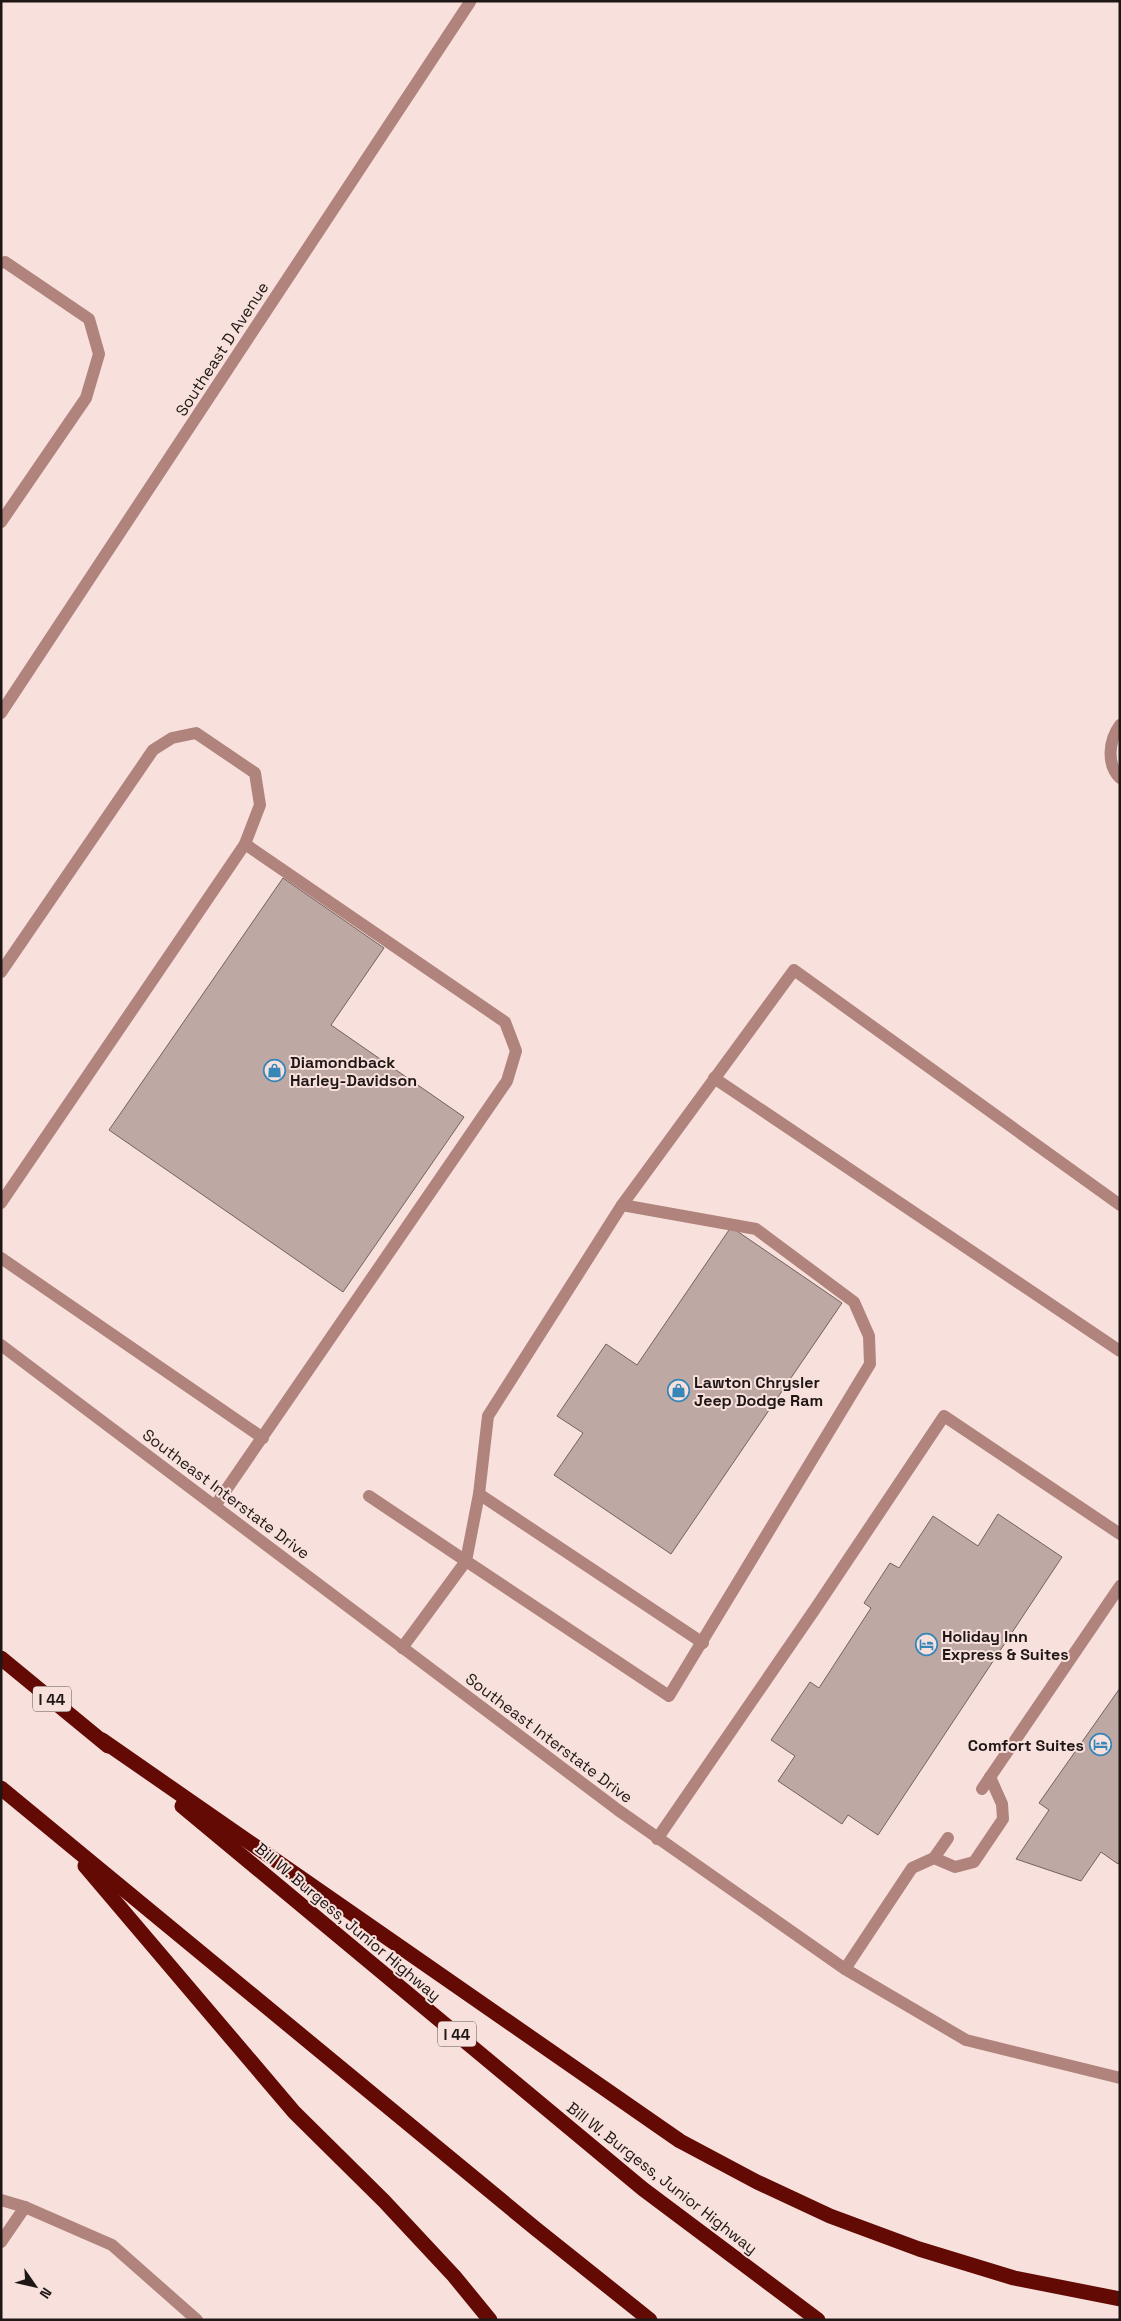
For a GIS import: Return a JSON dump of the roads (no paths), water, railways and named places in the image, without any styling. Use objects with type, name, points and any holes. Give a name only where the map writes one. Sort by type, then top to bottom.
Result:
[{"type":"highway","name":"Bill W. Burgess, Junior Highway","points":[[1,1658],[643,2189],[818,2320]]},
{"type":"highway","points":[[102,1740],[680,2141],[756,2182],[830,2216],[920,2249],[1014,2278],[1120,2299]]},
{"type":"highway","points":[[1,1788],[536,2229],[650,2320]]},
{"type":"highway","points":[[59,1836],[294,2112],[435,2255],[490,2320]]},
{"type":"street","name":"Southeast D Avenue","points":[[1,713],[469,2]]},
{"type":"street","points":[[1,263],[5,262],[88,319],[99,354],[86,398],[1,522]]},
{"type":"street","points":[[1118,727],[1109,755],[1115,774],[1120,778]]},
{"type":"street","points":[[1,972],[153,750],[172,738],[196,733],[255,773],[260,805],[245,844],[6,1185],[1,1203]]},
{"type":"street","points":[[215,1506],[507,1081],[516,1052],[505,1022],[245,844]]},
{"type":"street","points":[[402,1648],[466,1561],[479,1494],[488,1416],[622,1205],[794,970],[1120,1205]]},
{"type":"street","points":[[714,1078],[1120,1351]]},
{"type":"street","points":[[369,1496],[669,1696],[870,1364],[869,1336],[854,1302],[756,1229],[622,1205]]},
{"type":"street","points":[[1,1258],[263,1438]]},
{"type":"street","name":"Southeast Interstate Drive","points":[[1,1345],[657,1839],[845,1969],[966,2040],[1120,2078]]},
{"type":"street","points":[[657,1839],[816,1609],[944,1416],[1120,1534]]},
{"type":"street","points":[[479,1494],[702,1642]]},
{"type":"street","points":[[982,1789],[1120,1586]]},
{"type":"street","points":[[934,1858],[955,1867],[974,1862],[1003,1819],[1002,1804],[990,1777]]},
{"type":"street","points":[[845,1969],[912,1868],[934,1858],[948,1838]]},
{"type":"street","points":[[1,2200],[25,2207],[112,2245],[192,2317]]},
{"type":"street","points":[[1,2242],[25,2207]]},
{"type":"place","name":"Diamondback Harley-Davidson","points":[[274,1071]]},
{"type":"place","name":"Lawton Chrysler Jeep Dodge Ram","points":[[678,1391]]},
{"type":"place","name":"Holiday Inn Express & Suites","points":[[926,1645]]},
{"type":"place","name":"Comfort Suites","points":[[1100,1745]]}]
